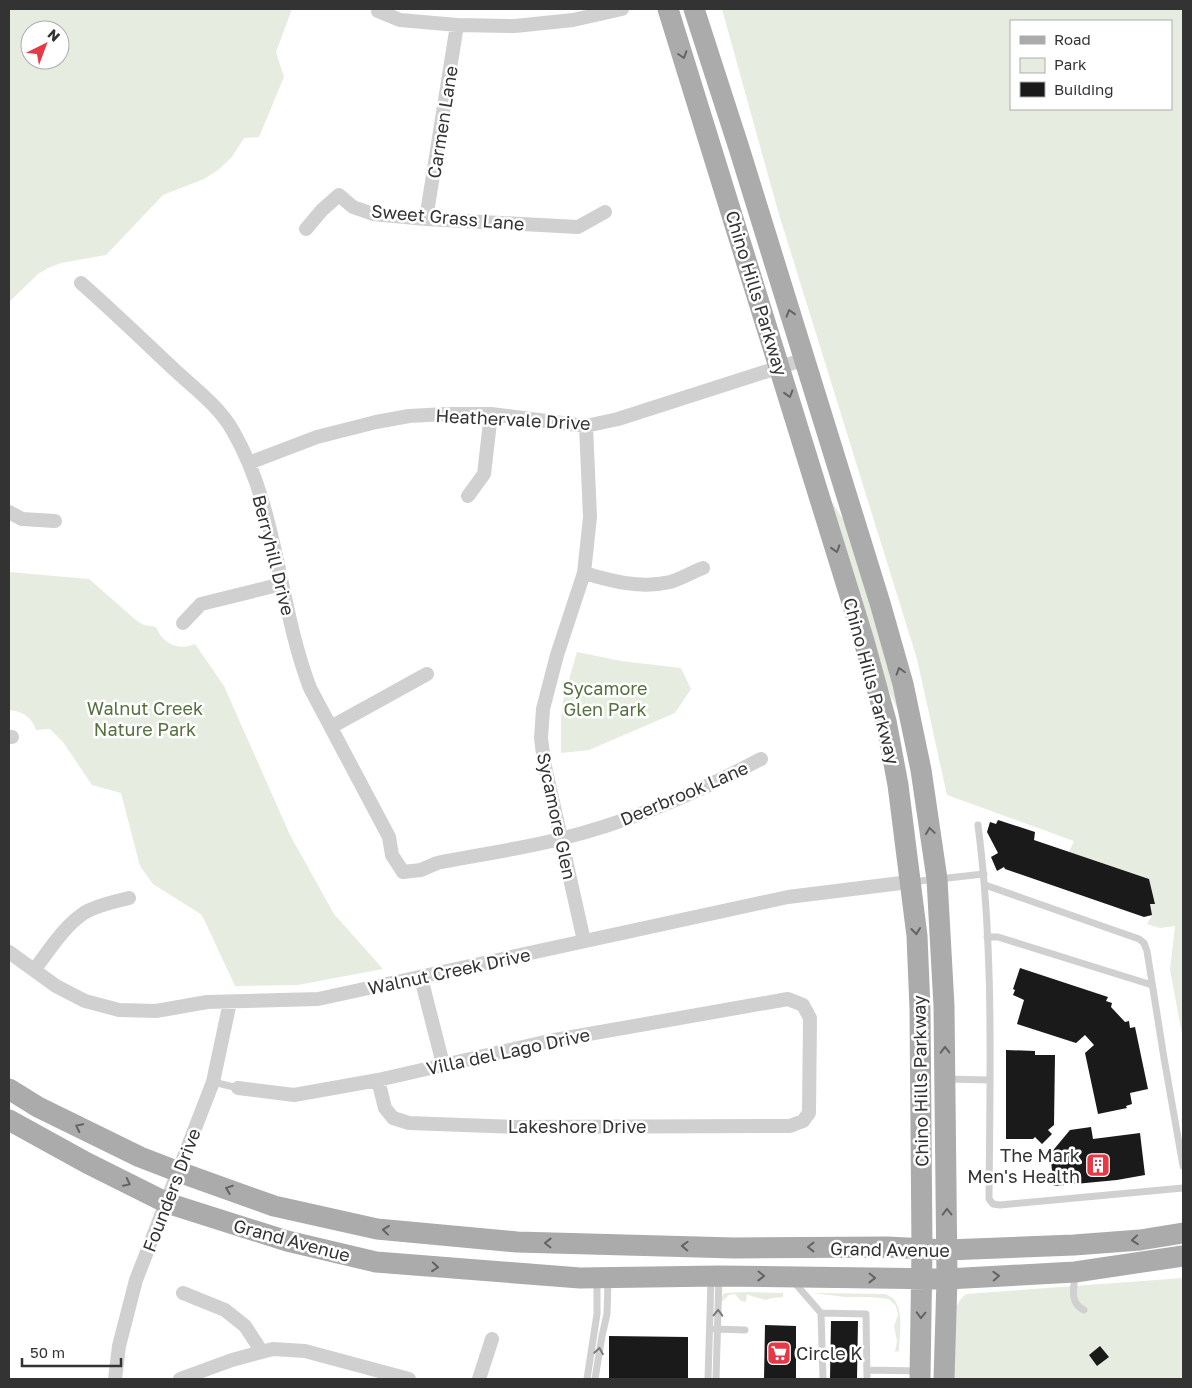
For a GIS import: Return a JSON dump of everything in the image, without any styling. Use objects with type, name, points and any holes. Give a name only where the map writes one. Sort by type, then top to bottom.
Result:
[{"type":"main road","name":"Chino Hills Parkway","points":[[668,9],[864,641],[886,721],[898,785],[906,883],[917,936],[920,1009],[922,1249],[920,1375]]},
{"type":"main road","name":"Chino Hills Parkway","points":[[694,9],[880,603],[903,684],[921,770],[937,879],[944,1006],[947,1250],[944,1379]]},
{"type":"main road","name":"Grand Avenue","points":[[9,1089],[38,1107],[140,1157],[179,1172],[274,1206],[377,1229],[517,1242],[734,1248],[887,1247],[947,1250],[1074,1245],[1140,1240],[1183,1232]]},
{"type":"main road","name":"Grand Avenue","points":[[9,1120],[87,1163],[167,1203],[287,1242],[376,1262],[580,1278],[715,1276],[947,1279],[1084,1271],[1183,1256]]},
{"type":"main road","points":[[602,1244],[603,1278]]},
{"type":"main road","points":[[1084,1271],[1120,1259],[1183,1246]]},
{"type":"street","points":[[378,10],[400,20],[457,25],[515,26],[573,20],[622,9]]},
{"type":"street","name":"Carmen Lane","points":[[426,219],[457,25]]},
{"type":"street","name":"Sweet Grass Lane","points":[[306,229],[322,210],[339,195],[353,207],[374,214],[426,219],[578,227],[605,212]]},
{"type":"street","name":"Berryhill Drive","points":[[81,283],[212,404],[232,429],[250,463],[267,519],[300,662],[310,688],[389,837],[392,855],[403,872]]},
{"type":"street","name":"Heathervale Drive","points":[[250,463],[317,437],[409,416],[491,414],[586,426],[618,419],[805,360]]},
{"type":"street","points":[[468,496],[484,474],[491,414]]},
{"type":"street","name":"Sycamore Glen","points":[[584,941],[544,762],[542,738],[543,709],[557,655],[584,573],[590,517],[586,426]]},
{"type":"street","points":[[9,512],[22,519],[55,521]]},
{"type":"street","points":[[584,573],[613,581],[642,585],[670,582],[703,568]]},
{"type":"street","points":[[183,623],[201,604],[282,584]]},
{"type":"street","points":[[331,727],[428,674]]},
{"type":"street","name":"Deerbrook Lane","points":[[403,872],[422,870],[437,863],[560,839],[647,813],[732,775],[761,759]]},
{"type":"street","name":"Walnut Creek Drive","points":[[9,952],[56,986],[85,1001],[119,1010],[156,1012],[208,1002],[318,999],[788,898],[906,883]]},
{"type":"street","points":[[34,970],[68,928],[83,914],[99,906],[128,898]]},
{"type":"street","points":[[421,978],[443,1064]]},
{"type":"street","name":"Villa del Lago Drive","points":[[238,1088],[294,1096],[378,1080],[443,1064],[558,1040],[788,999],[803,1005],[810,1018],[809,1113],[803,1121]]},
{"type":"street","name":"Founders Drive","points":[[115,1379],[119,1346],[136,1280],[213,1082],[230,1002]]},
{"type":"street","name":"Lakeshore Drive","points":[[378,1080],[385,1108],[392,1118],[409,1123],[518,1126],[790,1126],[803,1121]]},
{"type":"street","points":[[183,1293],[224,1310],[245,1326],[262,1352]]},
{"type":"street","points":[[479,1379],[492,1339]]},
{"type":"street","points":[[180,1379],[196,1376],[232,1360],[273,1349],[305,1350],[409,1379]]},
{"type":"lane","points":[[978,825],[985,885],[987,937],[989,1198],[993,1204],[1183,1188]]},
{"type":"lane","name":"Walnut Creek Drive","points":[[906,883],[984,874]]},
{"type":"lane","points":[[985,885],[1139,939],[1144,943],[1147,951],[1183,1166]]},
{"type":"lane","points":[[987,937],[998,937],[1152,985]]},
{"type":"lane","points":[[945,1079],[989,1080]]},
{"type":"lane","name":"Villa del Lago Drive","points":[[213,1082],[238,1088]]},
{"type":"lane","points":[[1084,1271],[1074,1301],[1077,1307],[1084,1310]]},
{"type":"lane","points":[[715,1276],[714,1329],[716,1379]]},
{"type":"lane","points":[[788,1277],[821,1313],[822,1379]]},
{"type":"lane","points":[[587,1379],[603,1278]]},
{"type":"lane","points":[[595,1379],[607,1314],[603,1278]]},
{"type":"lane","points":[[821,1313],[866,1314],[867,1379]]},
{"type":"lane","points":[[714,1329],[745,1330]]},
{"type":"lane","points":[[708,1379],[714,1329]]},
{"type":"lane","points":[[867,1370],[920,1375]]},
{"type":"green space","points":[[9,9],[292,9],[276,52],[284,77],[259,137],[244,138],[232,157],[218,170],[204,179],[163,195],[106,255],[61,263],[38,274],[9,302]]},
{"type":"green space","points":[[722,9],[1183,9],[1183,1039],[1170,970],[1175,926],[1160,928],[1147,924],[1152,915],[1150,904],[1155,903],[1149,879],[1069,852],[1074,841],[947,795],[917,659],[778,211]]},
{"type":"green space","points":[[832,502],[846,524],[887,656],[899,713],[886,685]]},
{"type":"green space","name":"Walnut Creek Nature Park","points":[[9,572],[89,579],[137,621],[144,625],[156,627],[167,642],[183,647],[195,644],[224,686],[290,835],[334,914],[383,969],[298,985],[235,986],[202,915],[153,884],[140,866],[121,793],[92,785],[63,742],[50,729],[36,730],[26,716],[9,710]]},
{"type":"green space","name":"Sycamore Glen Park","points":[[577,652],[621,661],[681,668],[691,689],[675,713],[589,750],[561,753],[563,701]]},
{"type":"green space","points":[[1183,1278],[1183,1379],[954,1379],[955,1309],[966,1294]]},
{"type":"green space","points":[[724,1293],[783,1293],[783,1297],[766,1300],[747,1294],[746,1302],[741,1301],[735,1294],[729,1295],[718,1305]]},
{"type":"green space","points":[[814,1293],[885,1294],[892,1298],[899,1310],[899,1351],[895,1352],[897,1341],[894,1326],[898,1315],[896,1306],[889,1299],[845,1297]]},
{"type":"building","points":[[998,820],[1035,832],[1034,840],[1149,879],[1155,904],[1150,904],[1152,915],[1144,917],[1005,869],[1004,867],[997,871],[991,857],[998,853],[987,832],[990,822],[996,824]]},
{"type":"building","points":[[1020,968],[1108,997],[1106,1001],[1112,1003],[1111,1007],[1125,1022],[1129,1021],[1130,1028],[1135,1027],[1148,1089],[1130,1093],[1132,1104],[1126,1106],[1127,1108],[1098,1114],[1085,1053],[1094,1045],[1085,1035],[1076,1043],[1017,1024],[1024,1000],[1013,995],[1015,990],[1013,989]]},
{"type":"building","points":[[1006,1050],[1035,1051],[1035,1055],[1055,1055],[1054,1125],[1048,1130],[1052,1134],[1042,1144],[1035,1137],[1033,1139],[1006,1139]]},
{"type":"building","name":"The Mark Men's Health","points":[[1091,1127],[1093,1139],[1140,1133],[1145,1175],[1117,1180],[1054,1186],[1050,1154],[1070,1130]]},
{"type":"building","points":[[831,1321],[858,1321],[857,1379],[830,1379]]},
{"type":"building","points":[[765,1325],[796,1326],[796,1379],[764,1379]]},
{"type":"building","points":[[609,1336],[688,1337],[688,1379],[609,1379]]},
{"type":"building","points":[[1100,1346],[1109,1357],[1097,1366],[1089,1355]]},
{"type":"place","name":"The Mark Men's Health","points":[[1098,1165]]},
{"type":"place","name":"Circle K","points":[[779,1353]]}]
